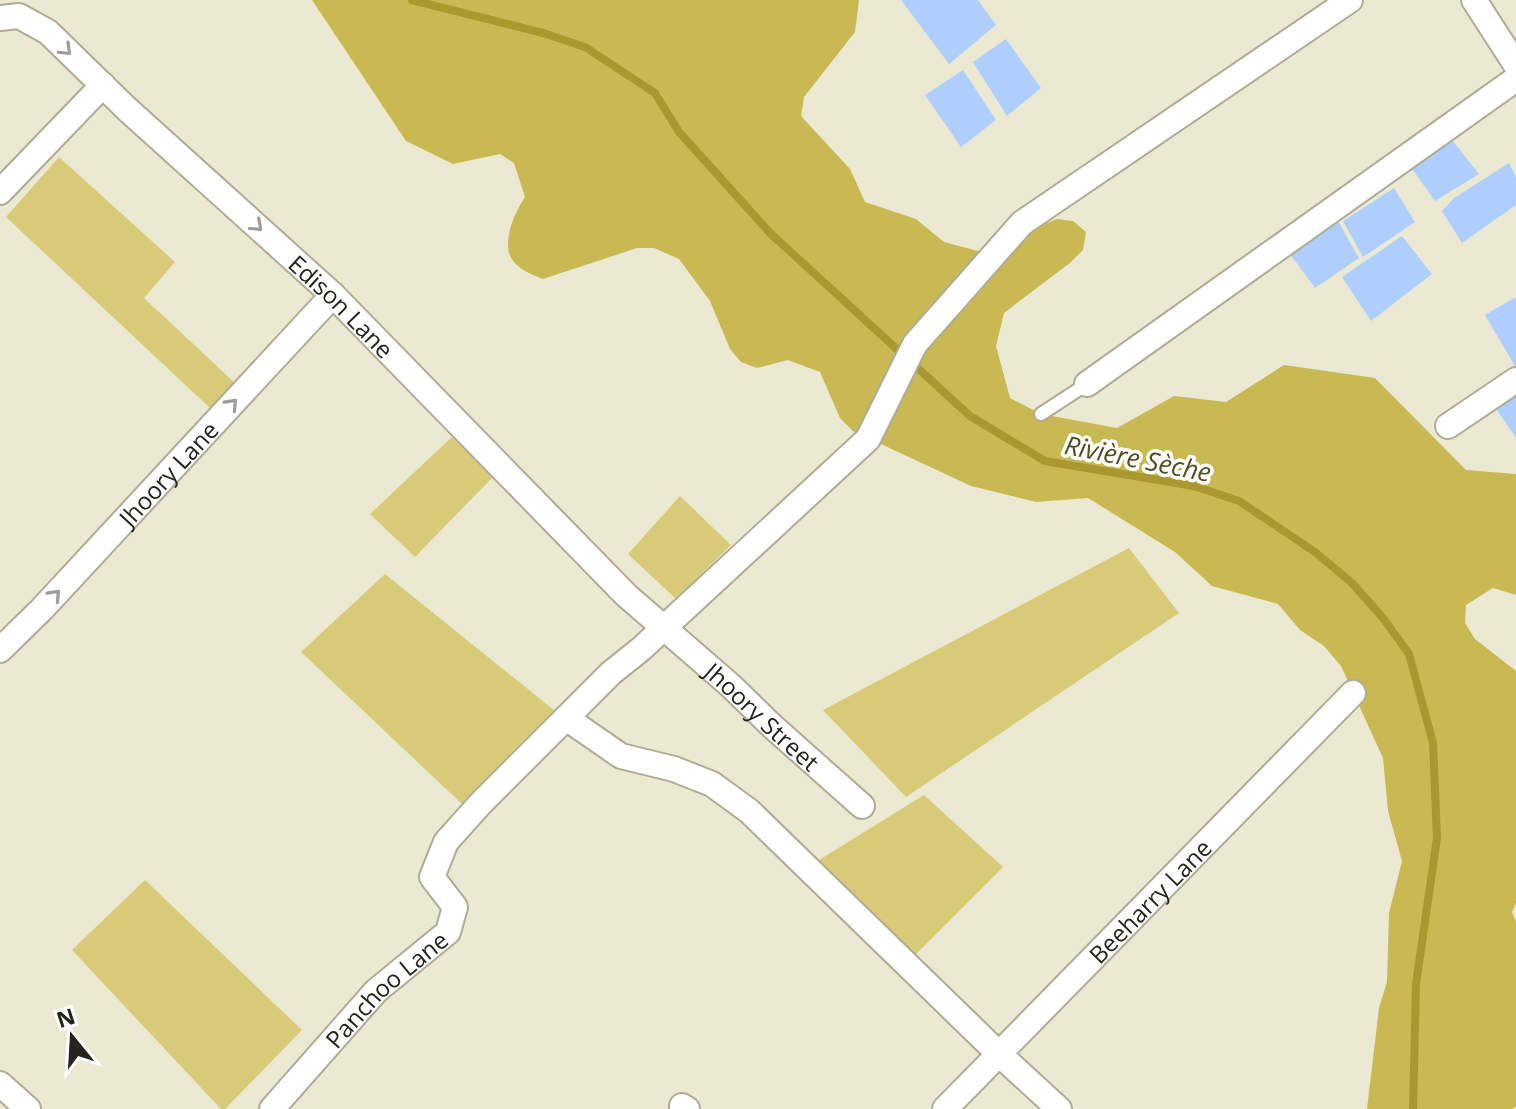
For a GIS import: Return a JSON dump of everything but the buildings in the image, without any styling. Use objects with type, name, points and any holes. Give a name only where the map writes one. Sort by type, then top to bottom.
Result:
[{"type":"street","points":[[1059,1109],[749,811],[712,784],[674,769],[621,756],[566,718],[611,673],[868,439],[915,344],[1022,223],[1350,0]]},
{"type":"street","points":[[1474,0],[1516,65]]},
{"type":"street","name":"Edison Lane","points":[[0,18],[19,16],[48,32],[333,295],[626,595],[663,628]]},
{"type":"street","points":[[1087,384],[1516,79]]},
{"type":"street","points":[[0,192],[103,85]]},
{"type":"street","name":"Jhoory Lane","points":[[0,650],[333,295]]},
{"type":"street","points":[[1448,426],[1516,380]]},
{"type":"street","name":"Jhoory Street","points":[[663,628],[862,806]]},
{"type":"street","name":"Beeharry Lane","points":[[945,1109],[1353,693]]},
{"type":"street","name":"Panchoo Lane","points":[[272,1109],[376,991],[448,932],[455,907],[432,877],[446,842],[566,718]]},
{"type":"street","points":[[0,1084],[28,1109]]},
{"type":"lane","points":[[1041,414],[1087,384]]},
{"type":"shaded area","points":[[312,0],[859,0],[855,32],[804,97],[801,116],[850,169],[865,202],[916,219],[944,242],[978,251],[1057,219],[1073,221],[1086,232],[1083,250],[1071,262],[1004,313],[996,346],[1010,398],[1041,414],[1117,428],[1174,396],[1226,402],[1284,365],[1375,378],[1466,470],[1516,474],[1516,595],[1493,588],[1466,605],[1465,623],[1475,639],[1516,671],[1516,903],[1512,912],[1516,922],[1516,1107],[1367,1109],[1379,1008],[1387,982],[1389,913],[1402,861],[1388,811],[1383,758],[1341,666],[1324,646],[1300,630],[1278,604],[1212,586],[1175,552],[1088,498],[1036,502],[971,486],[853,431],[840,418],[820,372],[788,360],[757,368],[741,362],[730,349],[710,301],[679,259],[654,248],[637,248],[543,279],[524,271],[510,257],[508,249],[510,230],[525,197],[514,163],[500,154],[453,164],[406,141]]},
{"type":"shaded area","points":[[59,157],[175,262],[144,298],[234,382],[210,408],[6,217]]},
{"type":"shaded area","points":[[452,437],[493,477],[415,557],[370,514]]},
{"type":"shaded area","points":[[680,496],[731,545],[676,599],[628,554]]},
{"type":"shaded area","points":[[1129,548],[1179,613],[906,797],[823,710]]},
{"type":"shaded area","points":[[385,574],[555,711],[462,804],[301,652]]},
{"type":"shaded area","points":[[924,795],[1003,867],[912,958],[819,860]]},
{"type":"shaded area","points":[[145,880],[302,1030],[225,1109],[221,1109],[72,950]]},
{"type":"waterway","name":"Rivière Sèche","points":[[412,0],[543,33],[585,47],[655,93],[679,132],[770,233],[970,416],[1045,461],[1194,486],[1239,501],[1315,552],[1352,583],[1409,654],[1433,743],[1437,838],[1416,984],[1413,1109]]}]
